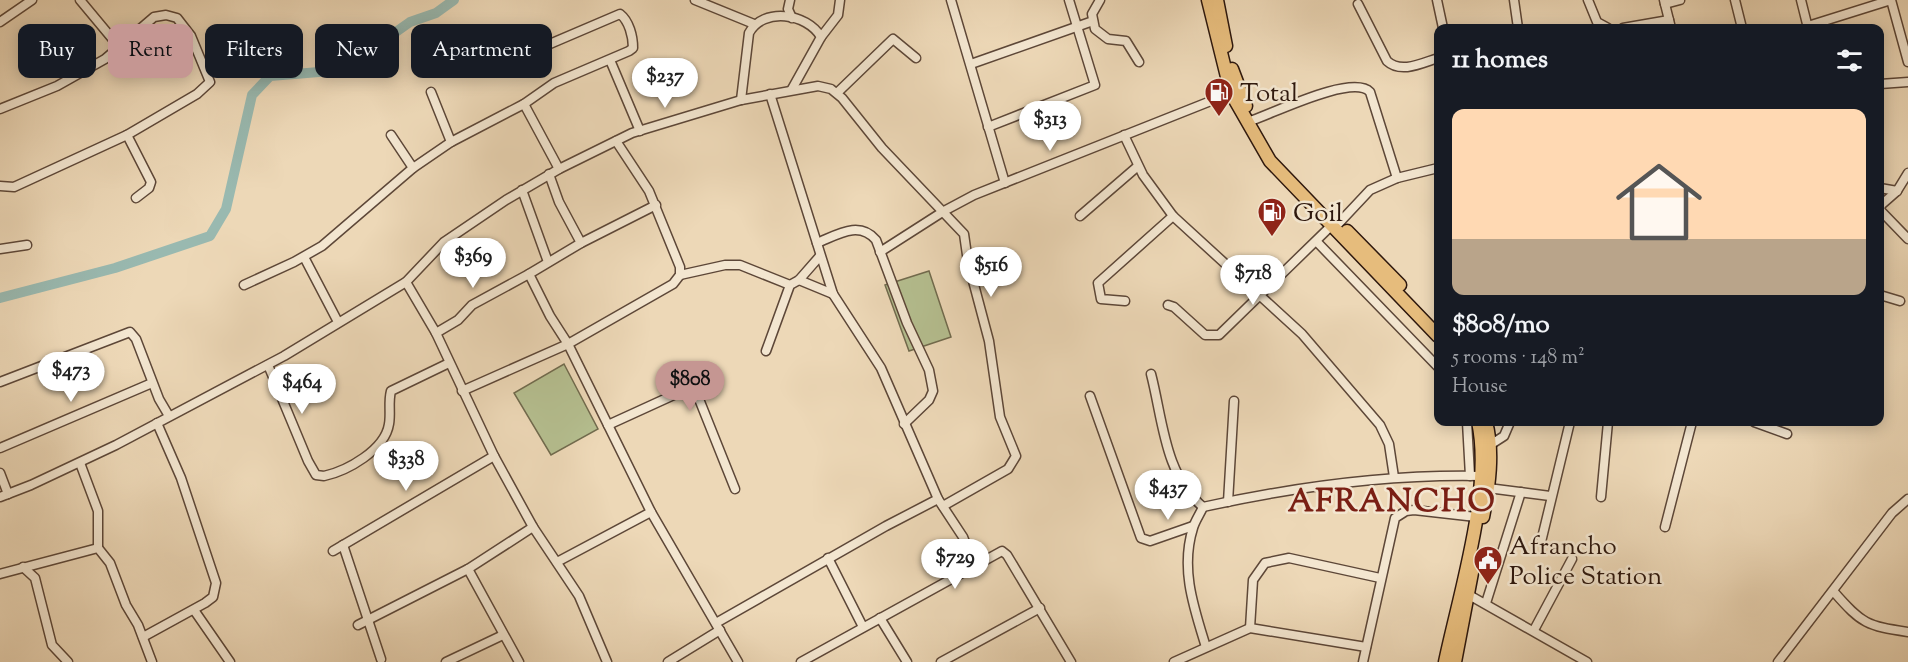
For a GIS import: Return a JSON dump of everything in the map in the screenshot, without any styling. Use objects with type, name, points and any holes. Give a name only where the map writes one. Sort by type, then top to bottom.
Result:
[{"type":"highway","points":[[1208,0],[1235,92],[1270,161],[1434,320]]},
{"type":"highway","points":[[1217,0],[1235,92],[1253,120],[1290,174],[1434,332]]},
{"type":"highway","points":[[1445,662],[1476,517],[1478,426]]},
{"type":"highway","points":[[1455,662],[1488,488],[1490,445],[1487,426]]},
{"type":"street","points":[[0,22],[32,0]]},
{"type":"street","points":[[80,0],[108,34]]},
{"type":"street","points":[[696,0],[754,24]]},
{"type":"street","points":[[790,0],[788,9],[792,18]]},
{"type":"street","points":[[792,89],[821,37],[838,15],[840,0]]},
{"type":"street","points":[[951,0],[1005,183]]},
{"type":"street","points":[[988,127],[1095,85],[1069,0]]},
{"type":"street","points":[[1100,0],[1092,14],[1092,21],[1099,34],[1129,44],[1138,62]]},
{"type":"street","points":[[1437,0],[1442,24]]},
{"type":"street","points":[[1514,0],[1517,24]]},
{"type":"street","points":[[1588,0],[1597,22],[1601,24]]},
{"type":"street","points":[[1670,24],[1665,2],[1680,0]]},
{"type":"street","points":[[1735,0],[1741,24]]},
{"type":"street","points":[[1801,0],[1807,24]]},
{"type":"street","points":[[1817,24],[1891,0],[1908,62]]},
{"type":"street","points":[[1359,4],[1387,61],[1393,67],[1406,68],[1434,59]]},
{"type":"street","points":[[244,285],[304,257],[339,231],[413,168],[451,142],[524,104],[554,83],[633,48],[629,28],[620,14],[552,44]]},
{"type":"street","points":[[146,24],[154,17],[165,15],[177,18],[182,24]]},
{"type":"street","points":[[741,100],[746,47],[754,24],[772,15],[792,18],[815,27],[821,37]]},
{"type":"street","points":[[971,64],[1092,21]]},
{"type":"street","points":[[837,93],[893,39],[916,58]]},
{"type":"street","points":[[0,186],[14,187],[127,135],[197,94],[210,82],[193,41]]},
{"type":"street","points":[[0,109],[57,86],[108,57]]},
{"type":"street","points":[[610,60],[640,130]]},
{"type":"street","points":[[1884,84],[1908,82]]},
{"type":"street","points":[[1253,120],[1342,87],[1362,86],[1370,92],[1396,178]]},
{"type":"street","points":[[0,473],[4,495],[80,463],[268,365],[406,282],[444,242],[522,190],[616,141],[640,130],[741,100],[792,89],[818,87],[837,93],[882,148],[944,211],[966,239],[968,262],[992,352],[1000,417],[1016,456],[1008,469],[828,558],[718,626],[668,662]]},
{"type":"street","points":[[431,92],[451,142]]},
{"type":"street","points":[[880,252],[944,211],[1005,183],[1235,92]]},
{"type":"street","points":[[770,94],[832,294],[871,349],[940,502],[963,537],[974,565]]},
{"type":"street","points":[[524,104],[559,169]]},
{"type":"street","points":[[127,135],[151,182],[149,188],[136,198]]},
{"type":"street","points":[[392,135],[413,168]]},
{"type":"street","points":[[1124,135],[1138,166],[1161,202],[1173,216],[1302,334],[1380,425],[1389,444],[1394,477]]},
{"type":"street","points":[[462,391],[568,344],[673,284],[680,275],[680,267],[656,205],[616,141]]},
{"type":"street","points":[[1080,216],[1138,166]]},
{"type":"street","points":[[1168,304],[1174,306],[1209,337],[1225,332],[1260,295],[1370,190],[1396,178],[1434,169]]},
{"type":"street","points":[[1884,202],[1897,191],[1908,173]]},
{"type":"street","points":[[549,174],[559,202],[581,243]]},
{"type":"street","points":[[1884,189],[1897,191]]},
{"type":"street","points":[[522,190],[548,262]]},
{"type":"street","points":[[436,333],[458,320],[472,305],[581,243],[656,205]]},
{"type":"street","points":[[1884,214],[1908,239]]},
{"type":"street","points":[[1125,301],[1105,302],[1101,299],[1098,284],[1173,216]]},
{"type":"street","points":[[817,243],[850,230],[860,229],[870,234],[880,252],[907,323],[927,363],[933,391],[929,400],[904,424]]},
{"type":"street","points":[[1317,242],[1434,363]]},
{"type":"street","points":[[0,249],[27,246]]},
{"type":"street","points":[[766,351],[794,283],[820,256]]},
{"type":"street","points":[[304,257],[338,322]]},
{"type":"street","points":[[680,275],[725,265],[740,265],[832,294]]},
{"type":"street","points":[[529,274],[550,316],[568,344],[651,512],[738,662]]},
{"type":"street","points":[[406,282],[436,333],[494,456],[533,527],[579,596],[607,662]]},
{"type":"street","points":[[1884,296],[1900,301]]},
{"type":"street","points":[[0,382],[130,332],[136,339],[152,382],[169,416]]},
{"type":"street","points":[[268,365],[308,461],[316,475],[324,476],[363,458],[382,439],[389,426],[391,390],[449,363]]},
{"type":"street","points":[[1151,374],[1172,464],[1190,496],[1203,507]]},
{"type":"street","points":[[0,448],[152,382]]},
{"type":"street","points":[[608,424],[689,388],[699,399],[735,489]]},
{"type":"street","points":[[1090,396],[1141,538],[1150,540],[1193,526]]},
{"type":"street","points":[[1228,502],[1234,401]]},
{"type":"street","points":[[143,637],[194,610],[213,597],[216,583],[181,478],[157,423]]},
{"type":"street","points":[[1203,507],[1394,477],[1476,476],[1468,426]]},
{"type":"street","points":[[1490,445],[1504,436],[1508,426]]},
{"type":"street","points":[[1541,542],[1550,496],[1569,426]]},
{"type":"street","points":[[1601,497],[1608,426]]},
{"type":"street","points":[[1665,526],[1691,426]]},
{"type":"street","points":[[1765,426],[1787,434]]},
{"type":"street","points":[[333,551],[494,456]]},
{"type":"street","points":[[80,463],[98,511],[98,548]]},
{"type":"street","points":[[1488,488],[1550,496]]},
{"type":"street","points":[[1486,603],[1521,492]]},
{"type":"street","points":[[1778,662],[1893,513],[1908,499]]},
{"type":"street","points":[[1203,507],[1193,526],[1187,560],[1190,597],[1206,647]]},
{"type":"street","points":[[1363,662],[1380,578],[1394,523],[1399,515],[1414,510],[1476,517]]},
{"type":"street","points":[[557,562],[651,512]]},
{"type":"street","points":[[358,625],[468,569],[533,527]]},
{"type":"street","points":[[343,545],[381,659]]},
{"type":"street","points":[[0,574],[98,548],[105,553],[110,563],[152,662]]},
{"type":"street","points":[[801,662],[995,552],[1004,552],[1071,662]]},
{"type":"street","points":[[828,558],[864,627]]},
{"type":"street","points":[[1250,628],[1253,580],[1265,563],[1289,558],[1380,578]]},
{"type":"street","points":[[1534,630],[1572,560]]},
{"type":"street","points":[[23,567],[34,578],[52,645],[68,662]]},
{"type":"street","points":[[468,569],[519,662]]},
{"type":"street","points":[[1834,592],[1856,617],[1874,627],[1908,632]]},
{"type":"street","points":[[1469,595],[1534,630],[1586,662]]},
{"type":"street","points":[[941,662],[1040,608]]},
{"type":"street","points":[[194,610],[230,662]]},
{"type":"street","points":[[880,618],[907,662]]},
{"type":"street","points":[[1174,662],[1250,628],[1366,647]]},
{"type":"street","points":[[447,662],[503,635]]},
{"type":"green space","points":[[929,271],[951,337],[909,351],[885,285]]},
{"type":"green space","points":[[564,364],[598,429],[551,455],[514,393]]},
{"type":"waterway","points":[[0,298],[115,268],[210,236],[226,209],[252,95],[270,76],[356,69],[374,61],[386,39],[410,22],[436,13],[454,0]]},
{"type":"place","name":"Total","points":[[1219,118]]},
{"type":"place","name":"Goil","points":[[1272,238]]},
{"type":"place","name":"Afrancho Police Station","points":[[1488,586]]},
{"type":"district","name":"AFRANCHO","points":[[1392,500]]}]
